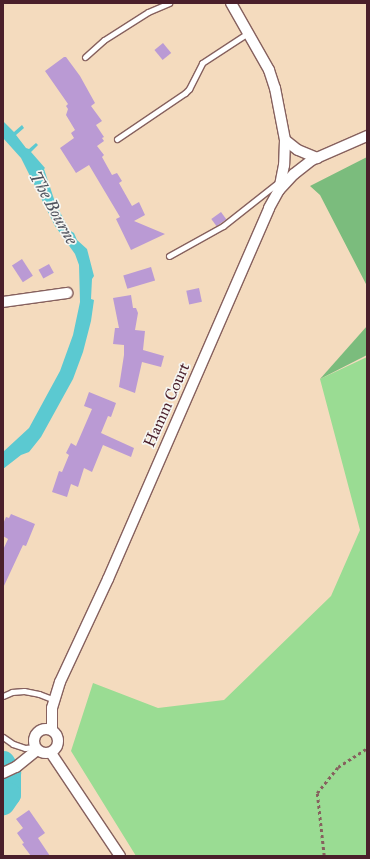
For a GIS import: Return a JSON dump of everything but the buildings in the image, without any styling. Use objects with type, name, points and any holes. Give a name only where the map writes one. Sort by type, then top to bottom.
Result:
[{"type":"street","points":[[231,3],[269,70],[275,88],[285,140],[284,165],[280,185]]},
{"type":"street","name":"Hamm Court","points":[[52,730],[52,708],[60,682],[108,579],[280,185],[317,158],[367,136]]},
{"type":"street","points":[[285,140],[298,150],[317,158]]},
{"type":"street","points":[[3,302],[68,294]]},
{"type":"street","points":[[48,729],[52,730],[58,737],[59,742],[55,750],[51,753],[41,753],[36,748],[34,738],[39,731],[48,729]]},
{"type":"street","points":[[3,773],[16,767],[36,748]]},
{"type":"street","points":[[51,753],[120,856]]},
{"type":"lane","points":[[85,57],[104,40],[148,12],[169,3]]},
{"type":"lane","points":[[117,139],[185,94],[202,63],[248,33]]},
{"type":"lane","points":[[168,256],[223,226],[280,185]]},
{"type":"lane","points":[[3,696],[12,692],[24,691],[39,694],[55,700]]},
{"type":"lane","points":[[3,737],[13,744],[25,748],[36,748]]},
{"type":"path","points":[[324,856],[317,793],[338,767],[367,748]]},
{"type":"green space","points":[[367,157],[367,286],[320,195],[310,186]]},
{"type":"green space","points":[[367,326],[367,355],[320,379]]},
{"type":"green space","points":[[367,357],[367,856],[136,856],[71,751],[93,683],[158,708],[224,700],[331,596],[360,530],[320,379]]},
{"type":"water","points":[[3,121],[14,132],[22,125],[24,128],[16,135],[26,148],[29,149],[36,143],[38,145],[31,152],[45,168],[44,169],[55,202],[69,230],[74,233],[77,240],[87,249],[94,276],[92,279],[91,299],[94,300],[91,321],[83,352],[73,379],[41,437],[29,452],[21,455],[3,469],[3,452],[29,428],[60,371],[73,335],[80,302],[79,265],[75,254],[55,226],[21,158],[3,138]]},
{"type":"waterway","name":"The Bourne","points":[[3,762],[9,772],[9,794],[3,803]]}]
